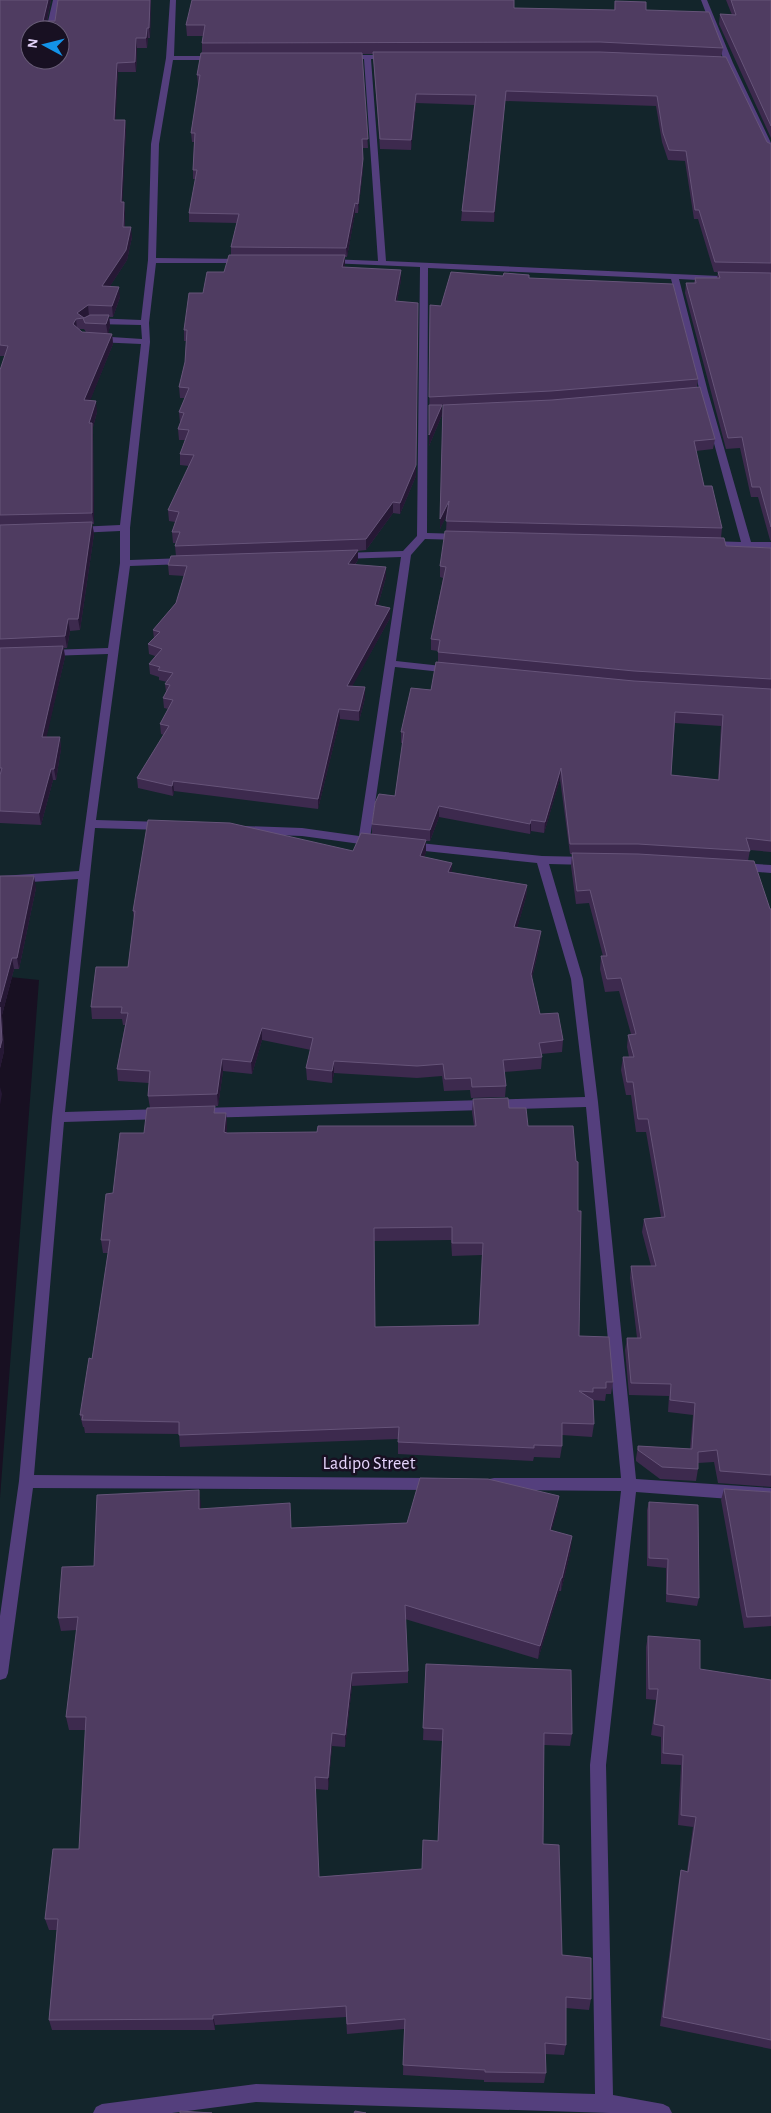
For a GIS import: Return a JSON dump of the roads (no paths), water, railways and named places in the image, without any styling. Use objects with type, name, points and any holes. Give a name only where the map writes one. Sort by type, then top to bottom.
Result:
[{"type":"street","points":[[52,20],[56,0]]},
{"type":"street","points":[[0,1673],[26,1481],[58,1117],[90,824],[125,563],[126,528],[146,342],[145,322],[152,260],[155,144],[170,58],[172,0]]},
{"type":"street","points":[[704,0],[729,63],[771,151]]},
{"type":"street","points":[[338,57],[396,57]]},
{"type":"street","points":[[367,57],[382,262]]},
{"type":"street","points":[[170,58],[224,58]]},
{"type":"street","points":[[720,63],[729,63]]},
{"type":"street","points":[[152,260],[256,261]]},
{"type":"street","points":[[323,261],[382,262],[675,278],[725,278]]},
{"type":"street","points":[[364,841],[392,664],[406,554],[422,536],[429,411],[424,265]]},
{"type":"street","points":[[675,278],[699,393],[747,545]]},
{"type":"street","points":[[84,324],[89,321],[145,322]]},
{"type":"street","points":[[83,338],[146,342]]},
{"type":"street","points":[[66,530],[126,528]]},
{"type":"street","points":[[422,536],[471,537]]},
{"type":"street","points":[[698,544],[771,545]]},
{"type":"street","points":[[330,557],[406,554]]},
{"type":"street","points":[[125,563],[194,561]]},
{"type":"street","points":[[38,654],[113,651]]},
{"type":"street","points":[[392,664],[459,670]]},
{"type":"street","points":[[90,824],[177,827]]},
{"type":"street","points":[[234,829],[302,832],[382,843]]},
{"type":"street","points":[[401,845],[542,860],[599,861]]},
{"type":"street","points":[[542,860],[577,979],[592,1102],[630,1485],[598,1765],[604,2103]]},
{"type":"street","points":[[733,867],[771,869]]},
{"type":"street","points":[[0,880],[85,875]]},
{"type":"street","points":[[58,1117],[592,1102]]},
{"type":"street","name":"Ladipo Street","points":[[26,1481],[452,1484]]},
{"type":"street","points":[[481,1484],[630,1485],[771,1495]]},
{"type":"street","points":[[102,2113],[256,2093],[604,2103],[662,2113]]}]
